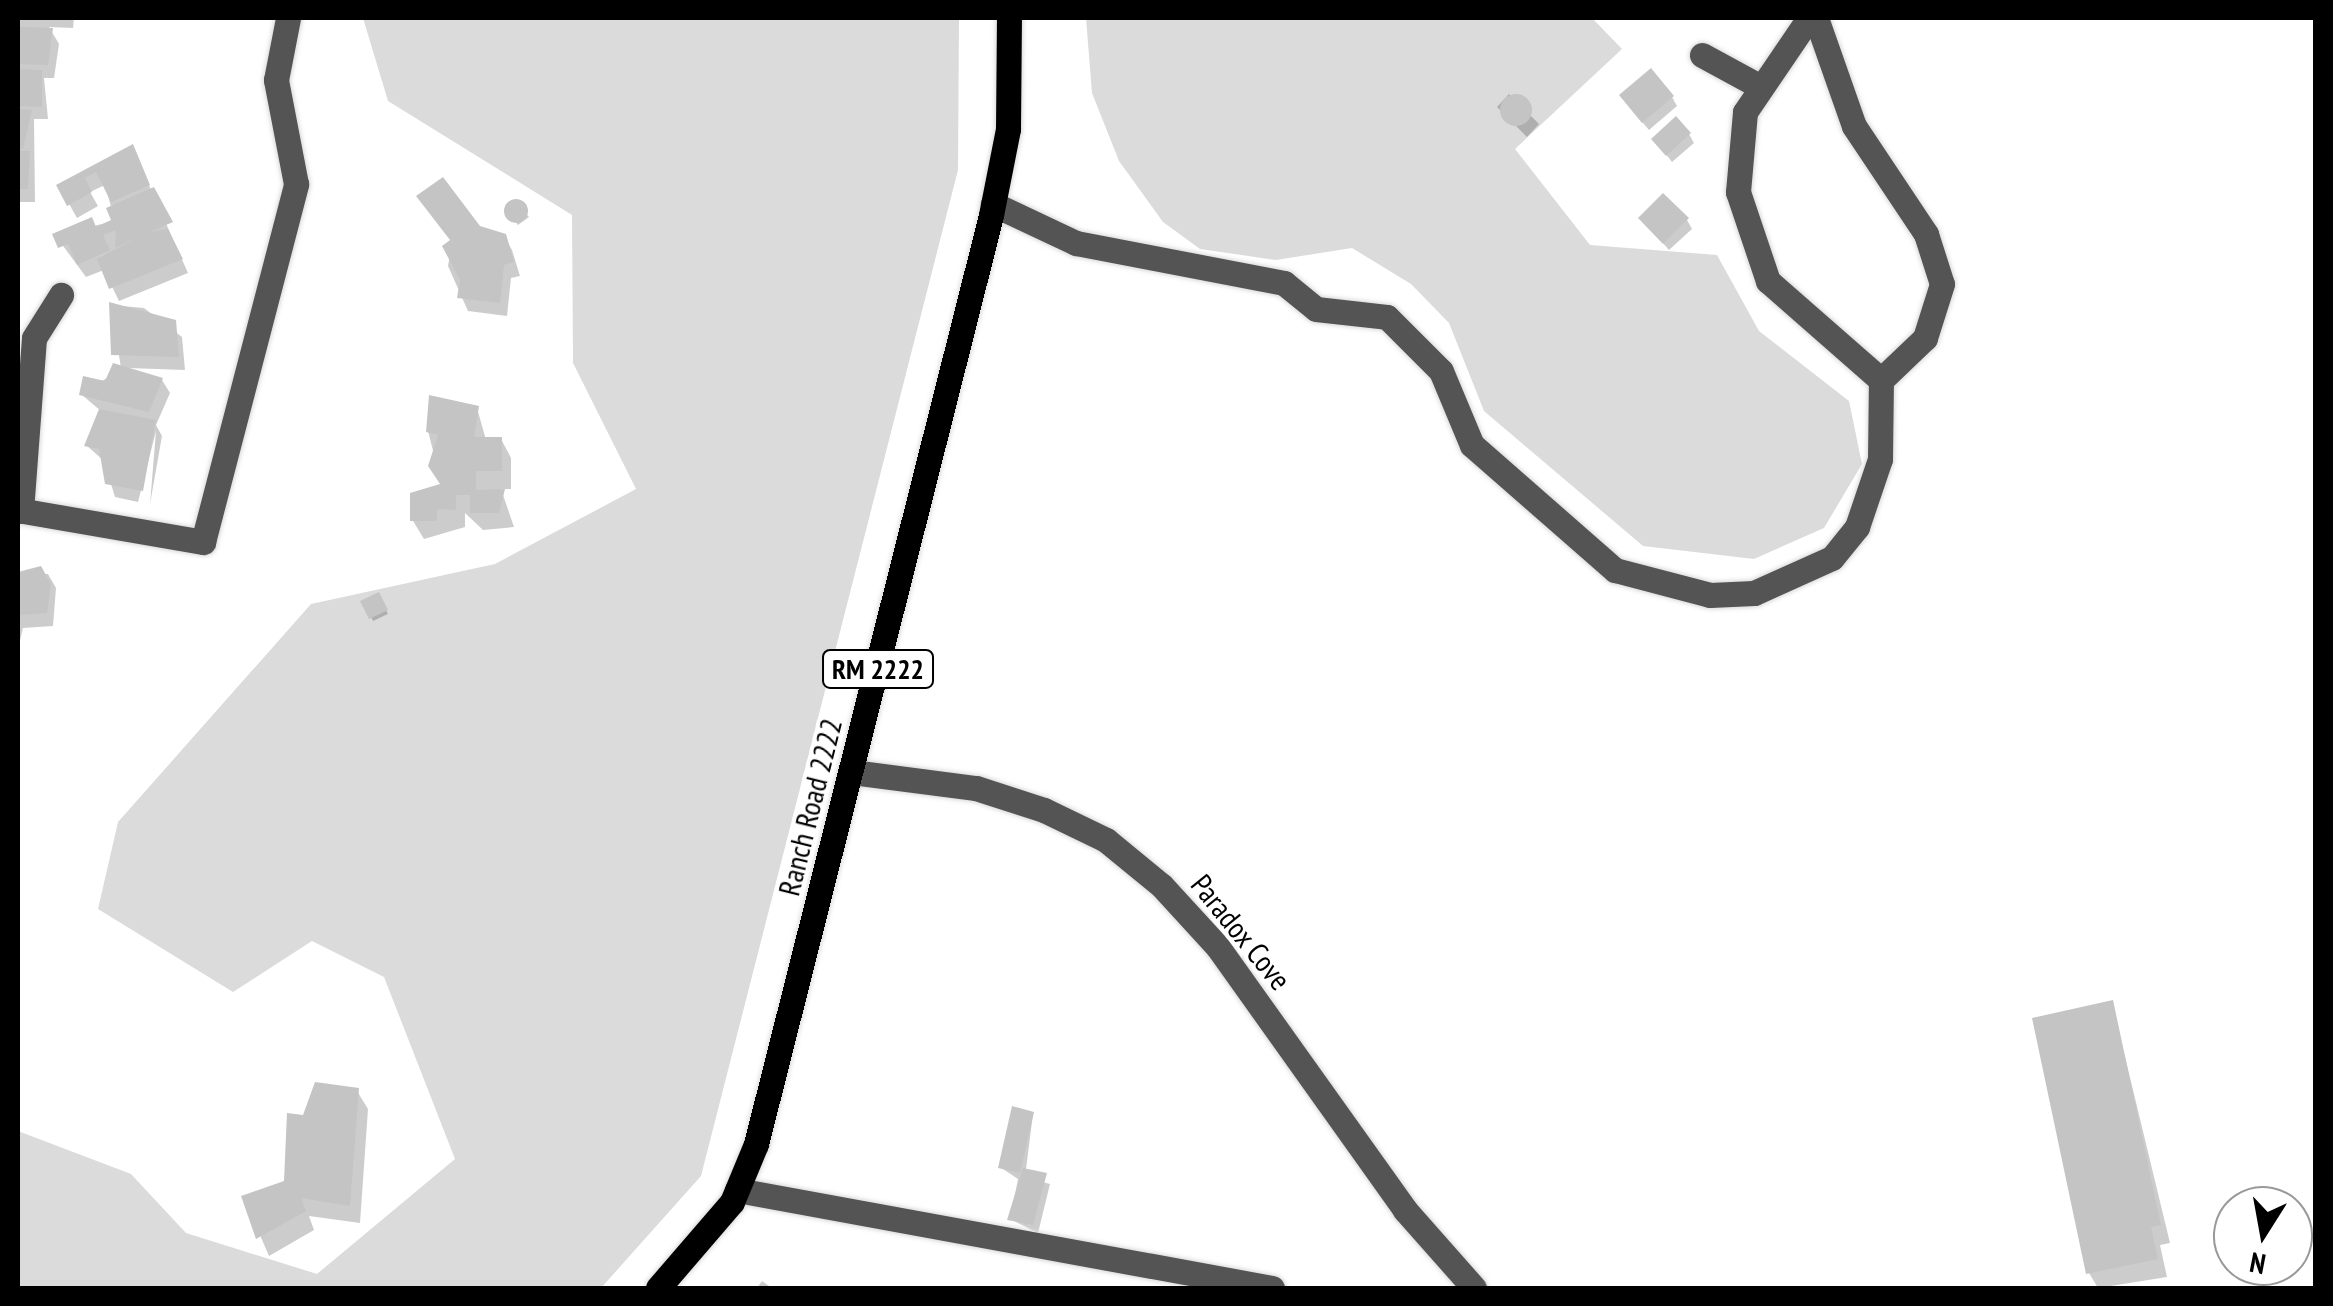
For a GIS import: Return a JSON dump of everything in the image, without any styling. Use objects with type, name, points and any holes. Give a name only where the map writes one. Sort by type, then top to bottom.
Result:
[{"type":"main road","name":"Ranch Road 2222","points":[[658,1288],[687,1265],[737,1190],[852,772],[993,204],[1008,129],[1009,18]]},
{"type":"street","points":[[60,295],[34,338],[19,511],[203,542],[296,184],[276,80],[288,18]]},
{"type":"street","points":[[993,204],[1076,242],[1284,283],[1316,309],[1396,322],[1442,372],[1472,446],[1615,570],[1657,586],[1754,593],[1832,558],[1873,494],[1880,380],[1925,338],[1942,284],[1926,234],[1854,126],[1812,18]]},
{"type":"street","points":[[1812,18],[1761,86],[1736,153],[1747,236],[1792,311],[1880,380]]},
{"type":"street","points":[[1702,56],[1761,86]]},
{"type":"street","name":"Paradox Cove","points":[[852,772],[976,788],[1044,810],[1106,840],[1162,886],[1217,946],[1405,1210],[1474,1288]]},
{"type":"street","points":[[737,1190],[1272,1288]]},
{"type":"shaded area","points":[[363,18],[959,18],[958,170],[701,1176],[601,1288],[18,1288],[18,1131],[131,1174],[186,1233],[317,1274],[455,1159],[384,977],[312,941],[233,992],[98,909],[118,822],[311,604],[495,564],[636,489],[573,363],[572,215],[388,101]]},
{"type":"shaded area","points":[[1086,18],[1592,18],[1622,49],[1515,149],[1590,245],[1717,255],[1759,331],[1849,401],[1862,464],[1824,528],[1754,559],[1643,546],[1484,411],[1449,323],[1411,284],[1352,248],[1276,260],[1200,249],[1163,222],[1119,161],[1092,93]]},
{"type":"building","points":[[18,27],[53,28],[48,65],[18,64]]},
{"type":"building","points":[[1651,68],[1674,96],[1642,123],[1619,95]]},
{"type":"building","points":[[18,69],[42,70],[42,107],[18,106]]},
{"type":"building","points":[[1516,94],[1527,99],[1532,110],[1527,121],[1516,126],[1505,121],[1500,110],[1505,99]]},
{"type":"building","points":[[18,109],[32,110],[23,149],[18,148]]},
{"type":"building","points":[[1676,116],[1691,133],[1666,156],[1651,139]]},
{"type":"building","points":[[133,144],[150,185],[111,202],[96,172],[85,178],[92,192],[67,206],[56,185]]},
{"type":"building","points":[[18,151],[30,151],[28,189],[18,189]]},
{"type":"building","points":[[443,177],[480,226],[506,234],[514,262],[504,265],[500,303],[457,298],[460,280],[442,246],[450,240],[416,196]]},
{"type":"building","points":[[154,187],[173,222],[150,232],[168,229],[183,259],[109,289],[97,259],[141,236],[115,248],[116,230],[103,235],[110,250],[77,265],[68,244],[58,248],[52,234],[92,217],[96,227],[111,220],[106,208]]},
{"type":"building","points":[[1663,193],[1689,218],[1663,244],[1638,218]]},
{"type":"building","points":[[516,199],[525,202],[525,220],[516,223],[507,220],[504,211],[507,202]]},
{"type":"building","points":[[109,302],[176,320],[179,357],[111,355]]},
{"type":"building","points":[[113,363],[163,378],[149,412],[79,395],[83,376],[105,381]]},
{"type":"building","points":[[429,395],[479,406],[474,437],[502,437],[502,471],[476,471],[476,490],[505,489],[499,513],[470,513],[470,495],[456,495],[456,510],[437,509],[437,521],[410,521],[410,493],[440,484],[428,466],[438,435],[426,432]]},
{"type":"building","points":[[99,409],[156,420],[143,491],[105,484],[99,449],[84,446]]},
{"type":"building","points":[[41,566],[51,584],[47,613],[18,615],[18,572]]},
{"type":"building","points":[[379,592],[388,610],[369,619],[360,601]]},
{"type":"building","points":[[2113,1000],[2161,1225],[2151,1227],[2158,1259],[2086,1274],[2032,1018]]},
{"type":"building","points":[[315,1082],[359,1088],[350,1206],[301,1198],[306,1211],[256,1239],[241,1196],[284,1181],[287,1113],[303,1115]]},
{"type":"building","points":[[1012,1106],[1034,1112],[1020,1173],[998,1168]]},
{"type":"building","points":[[1023,1168],[1047,1173],[1033,1225],[1007,1220]]}]
